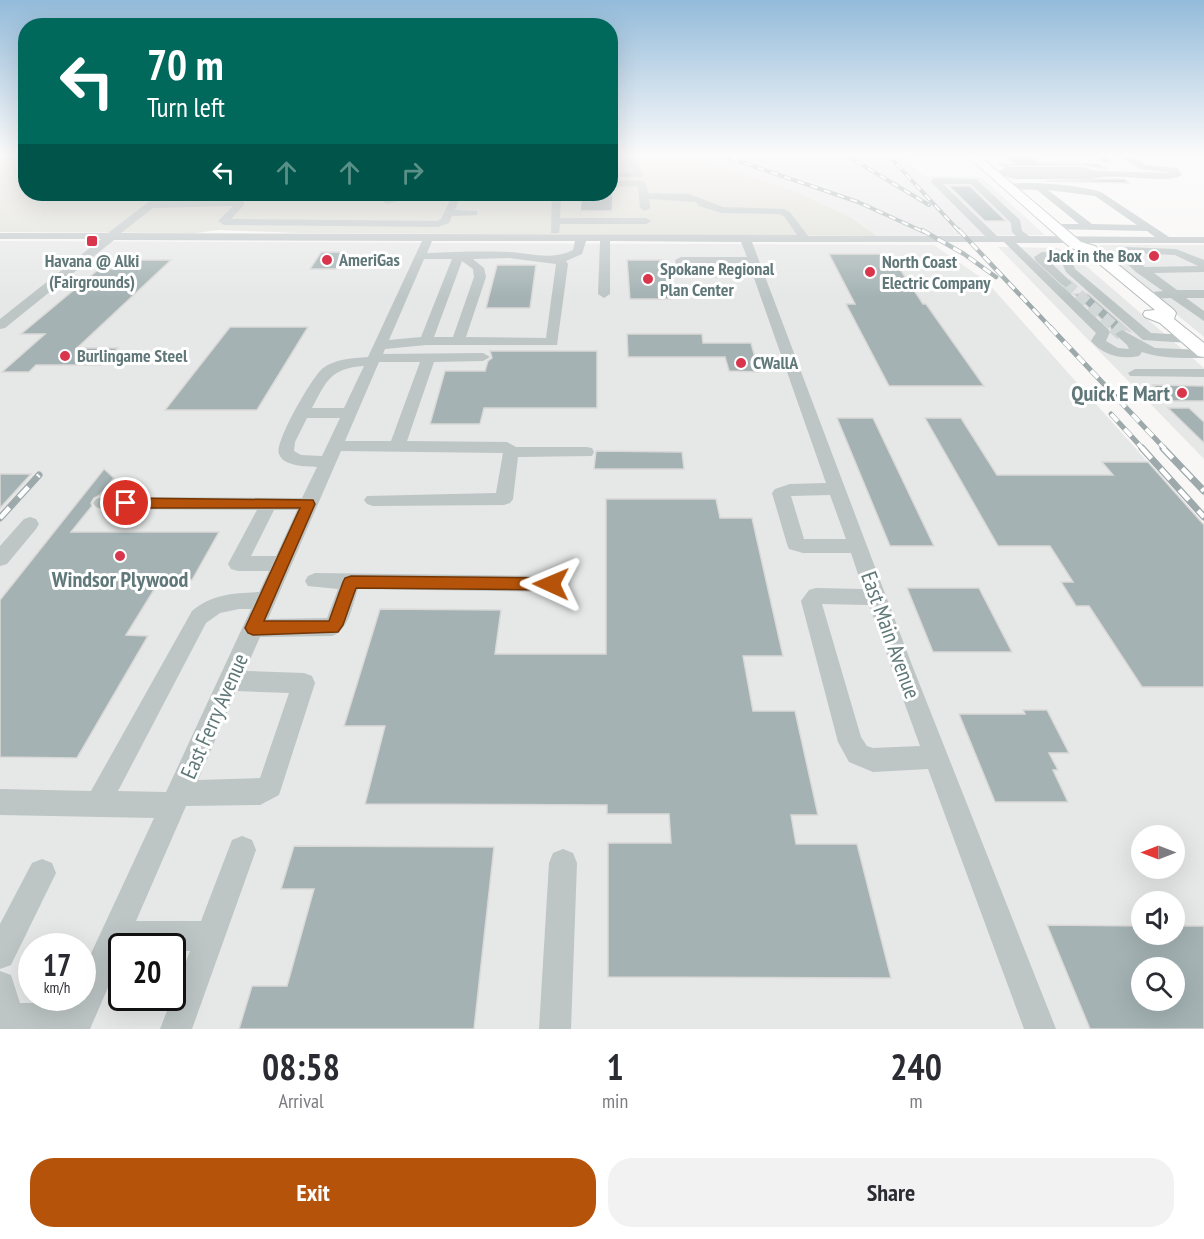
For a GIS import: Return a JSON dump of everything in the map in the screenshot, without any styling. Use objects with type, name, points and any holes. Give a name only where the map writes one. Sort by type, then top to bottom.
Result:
[{"type":"main road","points":[[1026,202],[1074,243],[1090,249],[1168,313],[1166,320]]},
{"type":"main road","points":[[1074,243],[1074,250],[1149,314],[1166,320],[1193,337],[1204,353]]},
{"type":"street","points":[[0,324],[158,202]]},
{"type":"street","points":[[156,205],[170,208],[239,206],[224,222],[438,224],[444,222],[454,202]]},
{"type":"street","points":[[554,239],[556,202]]},
{"type":"street","points":[[644,202],[648,239]]},
{"type":"street","points":[[676,202],[694,202]]},
{"type":"street","points":[[701,202],[722,210],[785,212],[806,240]]},
{"type":"street","points":[[959,202],[1103,332],[1098,341],[1104,346],[1113,352],[1134,353],[1136,351],[1134,345]]},
{"type":"street","points":[[995,202],[1016,222],[1017,232],[1027,240]]},
{"type":"street","points":[[1057,202],[1090,228]]},
{"type":"street","points":[[1110,202],[1167,240]]},
{"type":"street","points":[[449,213],[474,213]]},
{"type":"street","points":[[555,220],[646,221]]},
{"type":"street","points":[[1056,227],[1149,228]]},
{"type":"street","points":[[0,236],[112,237],[424,247],[554,239],[648,239],[753,258]]},
{"type":"street","points":[[424,247],[461,255],[518,255],[558,259],[578,252],[581,239]]},
{"type":"street","points":[[604,294],[605,239]]},
{"type":"street","points":[[753,258],[681,260],[684,274],[753,258],[806,240],[1027,240],[1074,243],[1204,240]]},
{"type":"street","points":[[1182,240],[1204,255]]},
{"type":"street","name":"East Ferry Avenue","points":[[116,933],[424,247]]},
{"type":"street","points":[[1204,267],[1196,259],[1172,250],[1119,252],[1204,317]]},
{"type":"street","points":[[426,341],[461,255]]},
{"type":"street","points":[[458,341],[480,277],[478,267],[461,255]]},
{"type":"street","points":[[1066,284],[1042,261],[1040,257],[1042,255],[1055,255],[1067,261],[1070,270],[1148,337],[1193,337]]},
{"type":"street","name":"East Main Avenue","points":[[753,258],[876,597],[1040,1029]]},
{"type":"street","points":[[373,500],[504,499],[511,452],[507,447],[397,447],[297,460],[286,453],[287,442],[330,368],[340,363],[426,341],[552,342],[562,264],[558,259]]},
{"type":"street","points":[[1115,270],[1204,267]]},
{"type":"street","points":[[1156,281],[1204,281]]},
{"type":"street","points":[[1147,296],[1204,294]]},
{"type":"street","points":[[1122,334],[1134,345],[1157,354],[1204,353]]},
{"type":"street","points":[[376,355],[428,358],[483,357]]},
{"type":"street","points":[[397,447],[428,358]]},
{"type":"street","points":[[1135,373],[1204,373]]},
{"type":"street","points":[[302,413],[350,412]]},
{"type":"street","points":[[511,452],[586,452]]},
{"type":"street","points":[[837,489],[790,490],[781,493],[796,544],[858,546]]},
{"type":"street","points":[[102,503],[309,504]]},
{"type":"street","points":[[269,503],[238,564],[282,563]]},
{"type":"street","points":[[0,559],[30,524]]},
{"type":"street","points":[[315,581],[551,584]]},
{"type":"street","points":[[253,628],[332,627],[335,625],[351,582]]},
{"type":"street","points":[[876,597],[816,596],[811,601],[850,742],[858,754],[873,760],[936,757]]},
{"type":"street","points":[[97,805],[199,618],[213,607],[226,603],[266,600]]},
{"type":"street","points":[[0,802],[97,805],[260,792],[270,786],[304,683],[229,681]]},
{"type":"street","points":[[176,1029],[242,850]]},
{"type":"street","points":[[555,1029],[563,863]]},
{"type":"street","points":[[0,954],[42,873]]},
{"type":"street","points":[[186,936],[210,936]]},
{"type":"street","name":"East Ferry Avenue","points":[[76,1024],[108,952]]},
{"type":"street","points":[[0,986],[4,1022],[76,1024]]},
{"type":"shaded area","points":[[0,202],[817,202],[850,217],[877,236],[299,233],[218,230],[197,233],[0,232]]},
{"type":"shaded area","points":[[810,202],[1009,202],[1045,235],[877,236],[850,217]]},
{"type":"shaded area","points":[[0,241],[934,245],[986,281],[1204,525],[1204,1029],[0,1029]]},
{"type":"shaded area","points":[[1101,245],[1204,245],[1204,337],[1097,249]]},
{"type":"shaded area","points":[[998,247],[1057,248],[1070,252],[1204,368],[1204,459]]},
{"type":"building","points":[[581,202],[613,202],[612,211],[580,211]]},
{"type":"building","points":[[965,202],[986,202],[1006,221],[985,221]]},
{"type":"building","points":[[321,252],[347,252],[336,269],[310,269]]},
{"type":"building","points":[[829,254],[890,254],[923,304],[926,304],[984,386],[889,386],[846,304],[855,304]]},
{"type":"building","points":[[122,260],[171,260],[77,348],[118,348],[101,365],[36,365],[29,372],[2,372],[45,334],[21,334],[99,269],[111,269]]},
{"type":"building","name":"Spokane Regional Plan Center","points":[[627,260],[664,260],[671,299],[630,299]]},
{"type":"building","points":[[497,265],[536,265],[530,308],[486,308]]},
{"type":"building","points":[[1074,294],[1088,294],[1131,332],[1121,328],[1113,334],[1110,327]]},
{"type":"building","points":[[230,327],[308,327],[257,410],[165,410]]},
{"type":"building","points":[[627,334],[702,334],[703,343],[751,343],[759,372],[729,371],[725,357],[628,357]]},
{"type":"building","points":[[490,351],[597,351],[597,408],[484,408],[480,424],[430,424],[445,371],[485,371],[488,361],[492,358]]},
{"type":"building","name":"Quick E Mart","points":[[1153,385],[1204,386],[1204,401],[1169,401]]},
{"type":"building","points":[[1168,408],[1189,408],[1204,422],[1204,443]]},
{"type":"building","points":[[837,418],[873,418],[934,546],[890,546]]},
{"type":"building","points":[[925,418],[961,418],[997,475],[1113,475],[1102,462],[1148,462],[1204,525],[1204,687],[1142,687],[1089,606],[1076,606],[1061,582],[1073,582],[1050,546],[998,546]]},
{"type":"building","points":[[596,451],[682,452],[684,469],[594,469]]},
{"type":"building","points":[[104,469],[114,478],[100,495],[94,498],[92,506],[71,532],[219,532],[192,580],[160,580],[126,635],[148,636],[77,758],[0,757],[0,600]]},
{"type":"building","points":[[0,474],[31,474],[0,508]]},
{"type":"building","points":[[606,499],[716,499],[720,518],[752,518],[783,656],[743,656],[753,711],[795,711],[818,815],[791,815],[796,844],[857,844],[891,978],[608,977],[608,843],[671,843],[669,814],[607,814],[607,805],[365,804],[385,726],[344,726],[380,609],[501,610],[495,654],[606,654]]},
{"type":"building","points":[[907,588],[979,588],[1012,652],[933,652]]},
{"type":"building","points":[[1023,710],[1047,710],[1069,753],[1049,753],[1058,770],[1053,770],[1068,802],[995,802],[959,714],[1025,714]]},
{"type":"building","points":[[294,846],[494,847],[474,1029],[239,1029],[252,986],[287,986],[314,889],[281,889]]},
{"type":"building","points":[[1047,925],[1131,926],[1131,945],[1185,945],[1185,926],[1204,926],[1204,1029],[1090,1029]]},
{"type":"tunnel","points":[[1066,283],[1116,328]]},
{"type":"tunnel","points":[[1114,327],[1122,334]]},
{"type":"railway","points":[[858,202],[924,232]]},
{"type":"railway","points":[[924,202],[929,205]]},
{"type":"railway","points":[[932,202],[960,232]]},
{"type":"railway","points":[[922,230],[964,254],[996,277]]},
{"type":"railway","points":[[959,230],[1051,328]]},
{"type":"railway","points":[[1050,327],[1165,449]]},
{"type":"railway","points":[[1111,414],[1143,449]]},
{"type":"railway","points":[[1142,448],[1204,517]]},
{"type":"railway","points":[[1163,448],[1204,491]]},
{"type":"railway","points":[[0,518],[39,475]]},
{"type":"place","name":"Havana @ Alki (Fairgrounds)","points":[[92,241]]},
{"type":"place","name":"Jack in the Box","points":[[1154,256]]},
{"type":"place","name":"AmeriGas","points":[[327,260]]},
{"type":"place","name":"North Coast Electric Company","points":[[870,272]]},
{"type":"place","name":"Spokane Regional Plan Center","points":[[648,279]]},
{"type":"place","name":"Burlingame Steel","points":[[65,356]]},
{"type":"place","name":"CWallA","points":[[741,363]]},
{"type":"place","name":"Quick E Mart","points":[[1182,393]]},
{"type":"place","name":"Windsor Plywood","points":[[120,556]]},
{"type":"route","points":[[126,503],[309,504],[253,628],[332,627],[335,625],[351,582],[551,584]]}]
